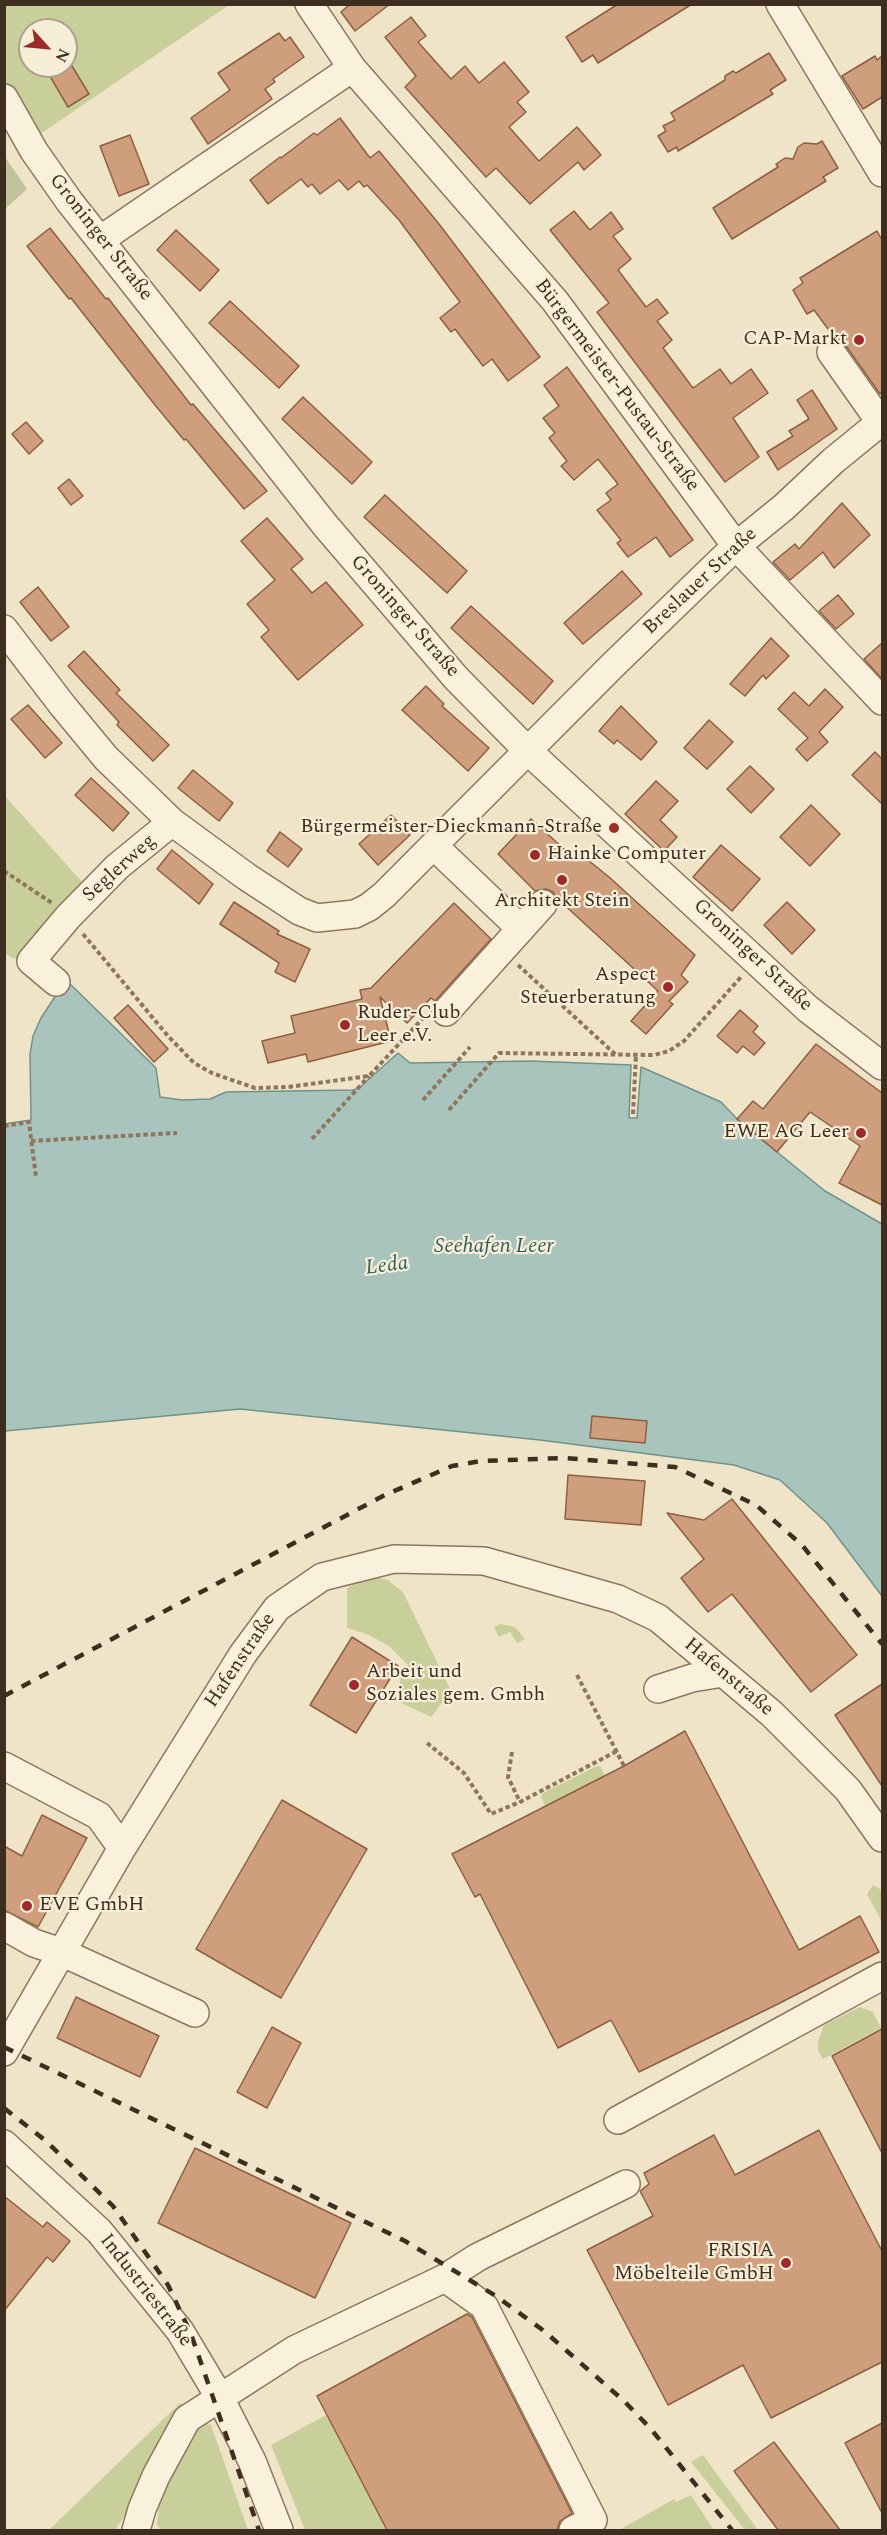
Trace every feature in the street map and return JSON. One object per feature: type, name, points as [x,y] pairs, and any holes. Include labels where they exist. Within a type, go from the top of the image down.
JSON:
[{"type":"street","name":"Bürgermeister-Pustau-Straße","points":[[309,4],[352,68],[555,301],[736,546],[882,701]]},
{"type":"street","points":[[780,4],[882,173]]},
{"type":"street","points":[[100,240],[352,68]]},
{"type":"street","name":"Groninger Straße","points":[[6,105],[40,159],[100,240],[325,525],[456,678],[529,752],[808,1009],[882,1066]]},
{"type":"street","points":[[831,352],[882,422]]},
{"type":"street","name":"Breslauer Straße","points":[[529,752],[612,666],[736,546],[784,507],[833,461],[882,422]]},
{"type":"street","points":[[4,628],[106,758],[172,822],[276,896],[299,911],[317,918],[337,918],[355,914],[369,907],[529,752]]},
{"type":"street","name":"Seglerweg","points":[[56,982],[31,962],[68,917],[117,867],[172,822]]},
{"type":"street","points":[[434,846],[521,929]]},
{"type":"street","points":[[446,1012],[543,904]]},
{"type":"street","name":"Hafenstraße","points":[[4,2052],[122,1848],[250,1645],[277,1608],[322,1577],[394,1559],[484,1561],[618,1599],[658,1618],[772,1714],[848,1790],[882,1838]]},
{"type":"street","points":[[658,1689],[692,1677],[723,1673]]},
{"type":"street","points":[[4,1766],[99,1816],[122,1848]]},
{"type":"street","points":[[4,1926],[34,1943],[61,1952],[195,2013]]},
{"type":"street","points":[[618,2120],[882,1976]]},
{"type":"street","name":"Industriestraße","points":[[4,2144],[99,2231],[180,2331],[220,2398],[252,2461],[279,2530]]},
{"type":"street","points":[[136,2530],[156,2476],[188,2420],[294,2350],[446,2278],[478,2257],[626,2184]]},
{"type":"street","points":[[446,2278],[484,2306],[593,2520],[573,2530]]},
{"type":"path","points":[[4,871],[47,899],[68,917],[194,1063],[212,1073],[255,1088],[288,1088],[369,1076]]},
{"type":"path","points":[[502,950],[617,1055]]},
{"type":"path","points":[[449,1110],[499,1053],[654,1055],[669,1051],[684,1041],[756,961]]},
{"type":"path","points":[[312,1139],[424,1016],[446,1012]]},
{"type":"path","points":[[423,1100],[470,1047]]},
{"type":"path","points":[[633,1114],[636,1055]]},
{"type":"path","points":[[4,1126],[29,1122],[36,1177]]},
{"type":"path","points":[[31,1141],[177,1133]]},
{"type":"path","points":[[577,1675],[624,1766]]},
{"type":"path","points":[[428,1743],[465,1773],[491,1814],[520,1803],[617,1750]]},
{"type":"path","points":[[512,1752],[508,1777],[520,1803]]},
{"type":"green space","points":[[4,5],[229,5],[33,139],[5,83]]},
{"type":"green space","points":[[5,157],[27,189],[4,209]]},
{"type":"green space","points":[[5,796],[92,893],[42,951],[13,959],[5,953]]},
{"type":"green space","points":[[370,1576],[388,1580],[403,1592],[451,1691],[431,1717],[397,1701],[401,1675],[408,1665],[389,1646],[369,1635],[347,1628],[347,1588]]},
{"type":"green space","points":[[501,1624],[515,1627],[525,1639],[517,1643],[510,1632],[499,1637],[494,1627]]},
{"type":"green space","points":[[597,1766],[601,1767],[605,1776],[545,1806],[541,1797],[543,1793]]},
{"type":"green space","points":[[873,1885],[880,1889],[882,1894],[882,1922],[867,1894]]},
{"type":"green space","points":[[860,2007],[873,2012],[881,2028],[823,2059],[818,2050],[818,2041],[824,2025]]},
{"type":"green space","points":[[180,2403],[183,2404],[132,2505],[115,2530],[49,2530]]},
{"type":"green space","points":[[326,2415],[387,2530],[305,2530],[271,2445]]},
{"type":"green space","points":[[202,2423],[211,2425],[248,2530],[160,2530],[157,2524],[160,2497],[191,2432]]},
{"type":"green space","points":[[703,2455],[758,2530],[745,2530],[691,2462]]},
{"type":"green space","points":[[691,2495],[714,2530],[619,2530],[674,2499],[676,2502]]},
{"type":"water","name":"Seehafen Leer","points":[[66,980],[156,1068],[160,1097],[182,1100],[210,1099],[226,1092],[353,1090],[359,1088],[398,1053],[410,1063],[531,1061],[631,1065],[629,1118],[637,1118],[641,1067],[721,1102],[740,1122],[825,1191],[882,1224],[882,1596],[827,1523],[780,1480],[734,1465],[540,1440],[240,1409],[5,1431],[4,1124],[31,1120],[30,1054],[33,1036],[41,1018]]},
{"type":"building","points":[[350,4],[390,4],[355,31],[341,12]]},
{"type":"building","points":[[618,4],[692,4],[598,63],[593,55],[582,62],[566,37]]},
{"type":"building","points":[[411,17],[426,36],[418,42],[451,79],[465,66],[479,83],[504,62],[529,92],[517,102],[526,112],[509,127],[539,161],[577,127],[601,155],[584,170],[578,162],[530,204],[496,168],[486,177],[405,87],[416,76],[385,37]]},
{"type":"building","points":[[279,33],[285,41],[290,37],[304,57],[273,79],[275,82],[265,89],[272,99],[208,144],[191,118],[230,90],[218,73]]},
{"type":"building","points":[[769,53],[786,80],[770,90],[773,94],[678,151],[677,147],[668,152],[658,136],[666,131],[663,126],[675,120],[671,113],[725,80],[725,76],[733,71],[736,73]]},
{"type":"building","points":[[875,56],[877,60],[882,56],[882,97],[863,109],[842,76]]},
{"type":"building","points":[[78,76],[89,94],[68,107],[51,78],[78,78]]},
{"type":"building","points":[[340,118],[370,158],[379,151],[439,224],[540,357],[508,381],[492,359],[483,366],[455,329],[451,332],[440,318],[460,302],[399,220],[367,185],[364,187],[359,181],[348,190],[339,180],[320,194],[312,184],[308,187],[301,179],[268,204],[250,180],[314,133],[317,135]]},
{"type":"building","points":[[130,135],[149,184],[119,196],[100,146]]},
{"type":"building","points":[[822,141],[838,168],[823,177],[826,181],[732,239],[713,208],[778,167],[776,164],[785,158],[793,159],[798,147],[804,143],[817,144]]},
{"type":"building","points":[[574,211],[590,230],[611,212],[623,229],[613,236],[631,259],[618,270],[646,307],[657,299],[668,313],[657,321],[672,340],[663,348],[693,388],[720,369],[731,384],[751,369],[768,393],[733,418],[759,457],[725,482],[597,312],[609,303],[550,230]]},
{"type":"building","points":[[50,228],[191,405],[193,404],[267,491],[244,509],[155,405],[27,246]]},
{"type":"building","points":[[176,230],[219,270],[200,291],[157,250]]},
{"type":"building","points":[[877,231],[882,240],[882,391],[880,394],[844,343],[834,337],[814,310],[807,314],[793,290],[803,283],[800,278]]},
{"type":"building","points":[[230,301],[299,366],[279,388],[209,323]]},
{"type":"building","points":[[567,367],[693,540],[670,557],[656,537],[628,557],[617,543],[621,540],[597,510],[611,500],[606,493],[618,484],[598,459],[574,480],[561,466],[567,461],[549,438],[555,433],[543,418],[559,406],[544,385]]},
{"type":"building","points":[[812,390],[837,429],[778,470],[767,452],[793,436],[789,431],[809,419],[797,400]]},
{"type":"building","points":[[303,397],[372,462],[352,484],[282,419]]},
{"type":"building","points":[[26,422],[43,441],[29,454],[12,434]]},
{"type":"building","points":[[69,479],[83,496],[71,505],[58,488]]},
{"type":"building","points":[[385,495],[467,571],[447,593],[364,517]]},
{"type":"building","points":[[842,503],[870,535],[834,568],[823,552],[790,580],[773,562],[795,544],[799,549]]},
{"type":"building","points":[[267,518],[303,559],[291,569],[312,593],[326,582],[363,625],[298,680],[261,637],[269,630],[247,604],[275,580],[241,541]]},
{"type":"building","points":[[622,571],[642,594],[583,644],[564,623]]},
{"type":"building","points":[[38,587],[69,627],[51,641],[20,602]]},
{"type":"building","points":[[838,595],[854,614],[836,629],[819,611]]},
{"type":"building","points":[[471,606],[553,681],[533,704],[451,628]]},
{"type":"building","points":[[771,638],[789,656],[766,679],[763,675],[745,696],[730,684]]},
{"type":"building","points":[[882,643],[882,679],[864,659]]},
{"type":"building","points":[[84,651],[120,690],[116,693],[169,745],[153,761],[117,725],[119,722],[68,666]]},
{"type":"building","points":[[426,686],[444,704],[442,706],[489,748],[468,771],[402,710]]},
{"type":"building","points":[[825,689],[843,707],[819,732],[828,742],[807,761],[796,749],[808,738],[778,709],[794,692],[809,706]]},
{"type":"building","points":[[28,705],[62,743],[45,758],[11,719]]},
{"type":"building","points":[[621,706],[657,742],[641,760],[617,740],[614,744],[599,731]]},
{"type":"building","points":[[709,720],[733,742],[707,769],[684,748]]},
{"type":"building","points":[[875,752],[882,759],[882,804],[852,775]]},
{"type":"building","points":[[750,766],[774,789],[751,813],[727,789]]},
{"type":"building","points":[[193,770],[233,803],[219,821],[178,788]]},
{"type":"building","points":[[91,778],[129,813],[113,831],[75,795]]},
{"type":"building","points":[[656,781],[678,801],[660,820],[677,837],[664,851],[625,814]]},
{"type":"building","points":[[811,805],[840,834],[810,866],[780,837]]},
{"type":"building","points":[[391,815],[410,835],[378,865],[359,844]]},
{"type":"building","points":[[531,819],[574,858],[578,852],[609,877],[695,955],[681,975],[688,982],[669,1001],[673,1004],[646,1034],[631,1021],[658,991],[560,901],[558,902],[553,892],[546,889],[535,891],[498,854]]},
{"type":"building","points":[[280,832],[302,849],[288,867],[267,851]]},
{"type":"building","points":[[721,845],[760,879],[732,911],[693,877]]},
{"type":"building","points":[[172,850],[213,884],[199,904],[157,869]]},
{"type":"building","points":[[234,902],[279,931],[277,934],[310,949],[295,982],[275,972],[279,963],[220,924]]},
{"type":"building","points":[[787,902],[815,930],[792,954],[764,925]]},
{"type":"building","points":[[454,903],[491,939],[435,1001],[431,998],[407,1023],[380,997],[391,1041],[308,1062],[306,1054],[268,1063],[262,1041],[295,1033],[291,1016],[362,999],[360,990],[371,988]]},
{"type":"building","points":[[128,1005],[168,1049],[154,1062],[114,1018]]},
{"type":"building","points":[[740,1010],[758,1026],[753,1032],[765,1043],[754,1055],[743,1046],[737,1053],[717,1036]]},
{"type":"building","name":"EWE AG Leer","points":[[816,1044],[882,1093],[882,1205],[839,1183],[860,1146],[810,1112],[777,1152],[737,1119],[753,1101],[763,1109]]},
{"type":"building","points":[[592,1416],[647,1421],[645,1443],[590,1438]]},
{"type":"building","points":[[568,1475],[645,1481],[641,1525],[565,1519]]},
{"type":"building","points":[[732,1499],[857,1655],[811,1692],[732,1594],[708,1612],[681,1578],[704,1559],[667,1513],[704,1520]]},
{"type":"building","name":"Arbeit und Soziales gem. Gmbh","points":[[352,1637],[398,1666],[356,1733],[310,1705]]},
{"type":"building","points":[[882,1684],[882,1786],[835,1715]]},
{"type":"building","points":[[685,1731],[799,1950],[860,1916],[879,1952],[639,2072],[611,2020],[558,2048],[480,1894],[475,1897],[452,1854],[624,1766]]},
{"type":"building","points":[[282,1800],[367,1849],[281,1998],[196,1949]]},
{"type":"building","points":[[42,1815],[87,1838],[38,1927],[4,1910],[4,1846],[22,1856]]},
{"type":"building","points":[[76,1997],[159,2036],[140,2077],[57,2038]]},
{"type":"building","points":[[272,2027],[301,2043],[267,2108],[237,2092]]},
{"type":"building","points":[[882,2029],[882,2153],[832,2056]]},
{"type":"building","name":"FRISIA Möbelteile GmbH","points":[[819,2130],[882,2251],[882,2362],[771,2418],[743,2365],[668,2405],[587,2250],[653,2216],[640,2191],[649,2184],[644,2173],[714,2135],[735,2175]]},
{"type":"building","points":[[195,2148],[351,2223],[315,2298],[158,2223]]},
{"type":"building","points":[[4,2196],[43,2227],[47,2222],[70,2241],[53,2262],[47,2257],[4,2311]]},
{"type":"building","points":[[467,2314],[472,2317],[572,2513],[560,2521],[557,2530],[387,2530],[317,2396]]},
{"type":"building","points":[[882,2423],[882,2513],[845,2443]]},
{"type":"building","points":[[774,2442],[840,2530],[778,2530],[734,2471]]},
{"type":"railway","points":[[4,1696],[385,1495],[452,1466],[481,1461],[564,1458],[675,1467],[756,1505],[802,1545],[882,1644]]},
{"type":"railway","points":[[4,2047],[405,2241],[496,2296],[544,2331],[624,2401],[651,2429],[732,2530]]},
{"type":"railway","points":[[4,2108],[46,2141],[113,2206],[168,2285],[191,2334],[259,2530]]},
{"type":"place","name":"CAP-Markt","points":[[859,340]]},
{"type":"place","name":"Bürgermeister-Dieckmann-Straße","points":[[614,828]]},
{"type":"place","name":"Hainke Computer","points":[[535,855]]},
{"type":"place","name":"Architekt Stein","points":[[562,880]]},
{"type":"place","name":"Aspect Steuerberatung","points":[[668,987]]},
{"type":"place","name":"Ruder-Club Leer e.V.","points":[[345,1025]]},
{"type":"place","name":"EWE AG Leer","points":[[861,1133]]},
{"type":"place","name":"Arbeit und Soziales gem. Gmbh","points":[[354,1685]]},
{"type":"place","name":"EVE GmbH","points":[[27,1906]]},
{"type":"place","name":"FRISIA Möbelteile GmbH","points":[[786,2263]]},
{"type":"water label","name":"Leda","points":[[387,1267]]}]
